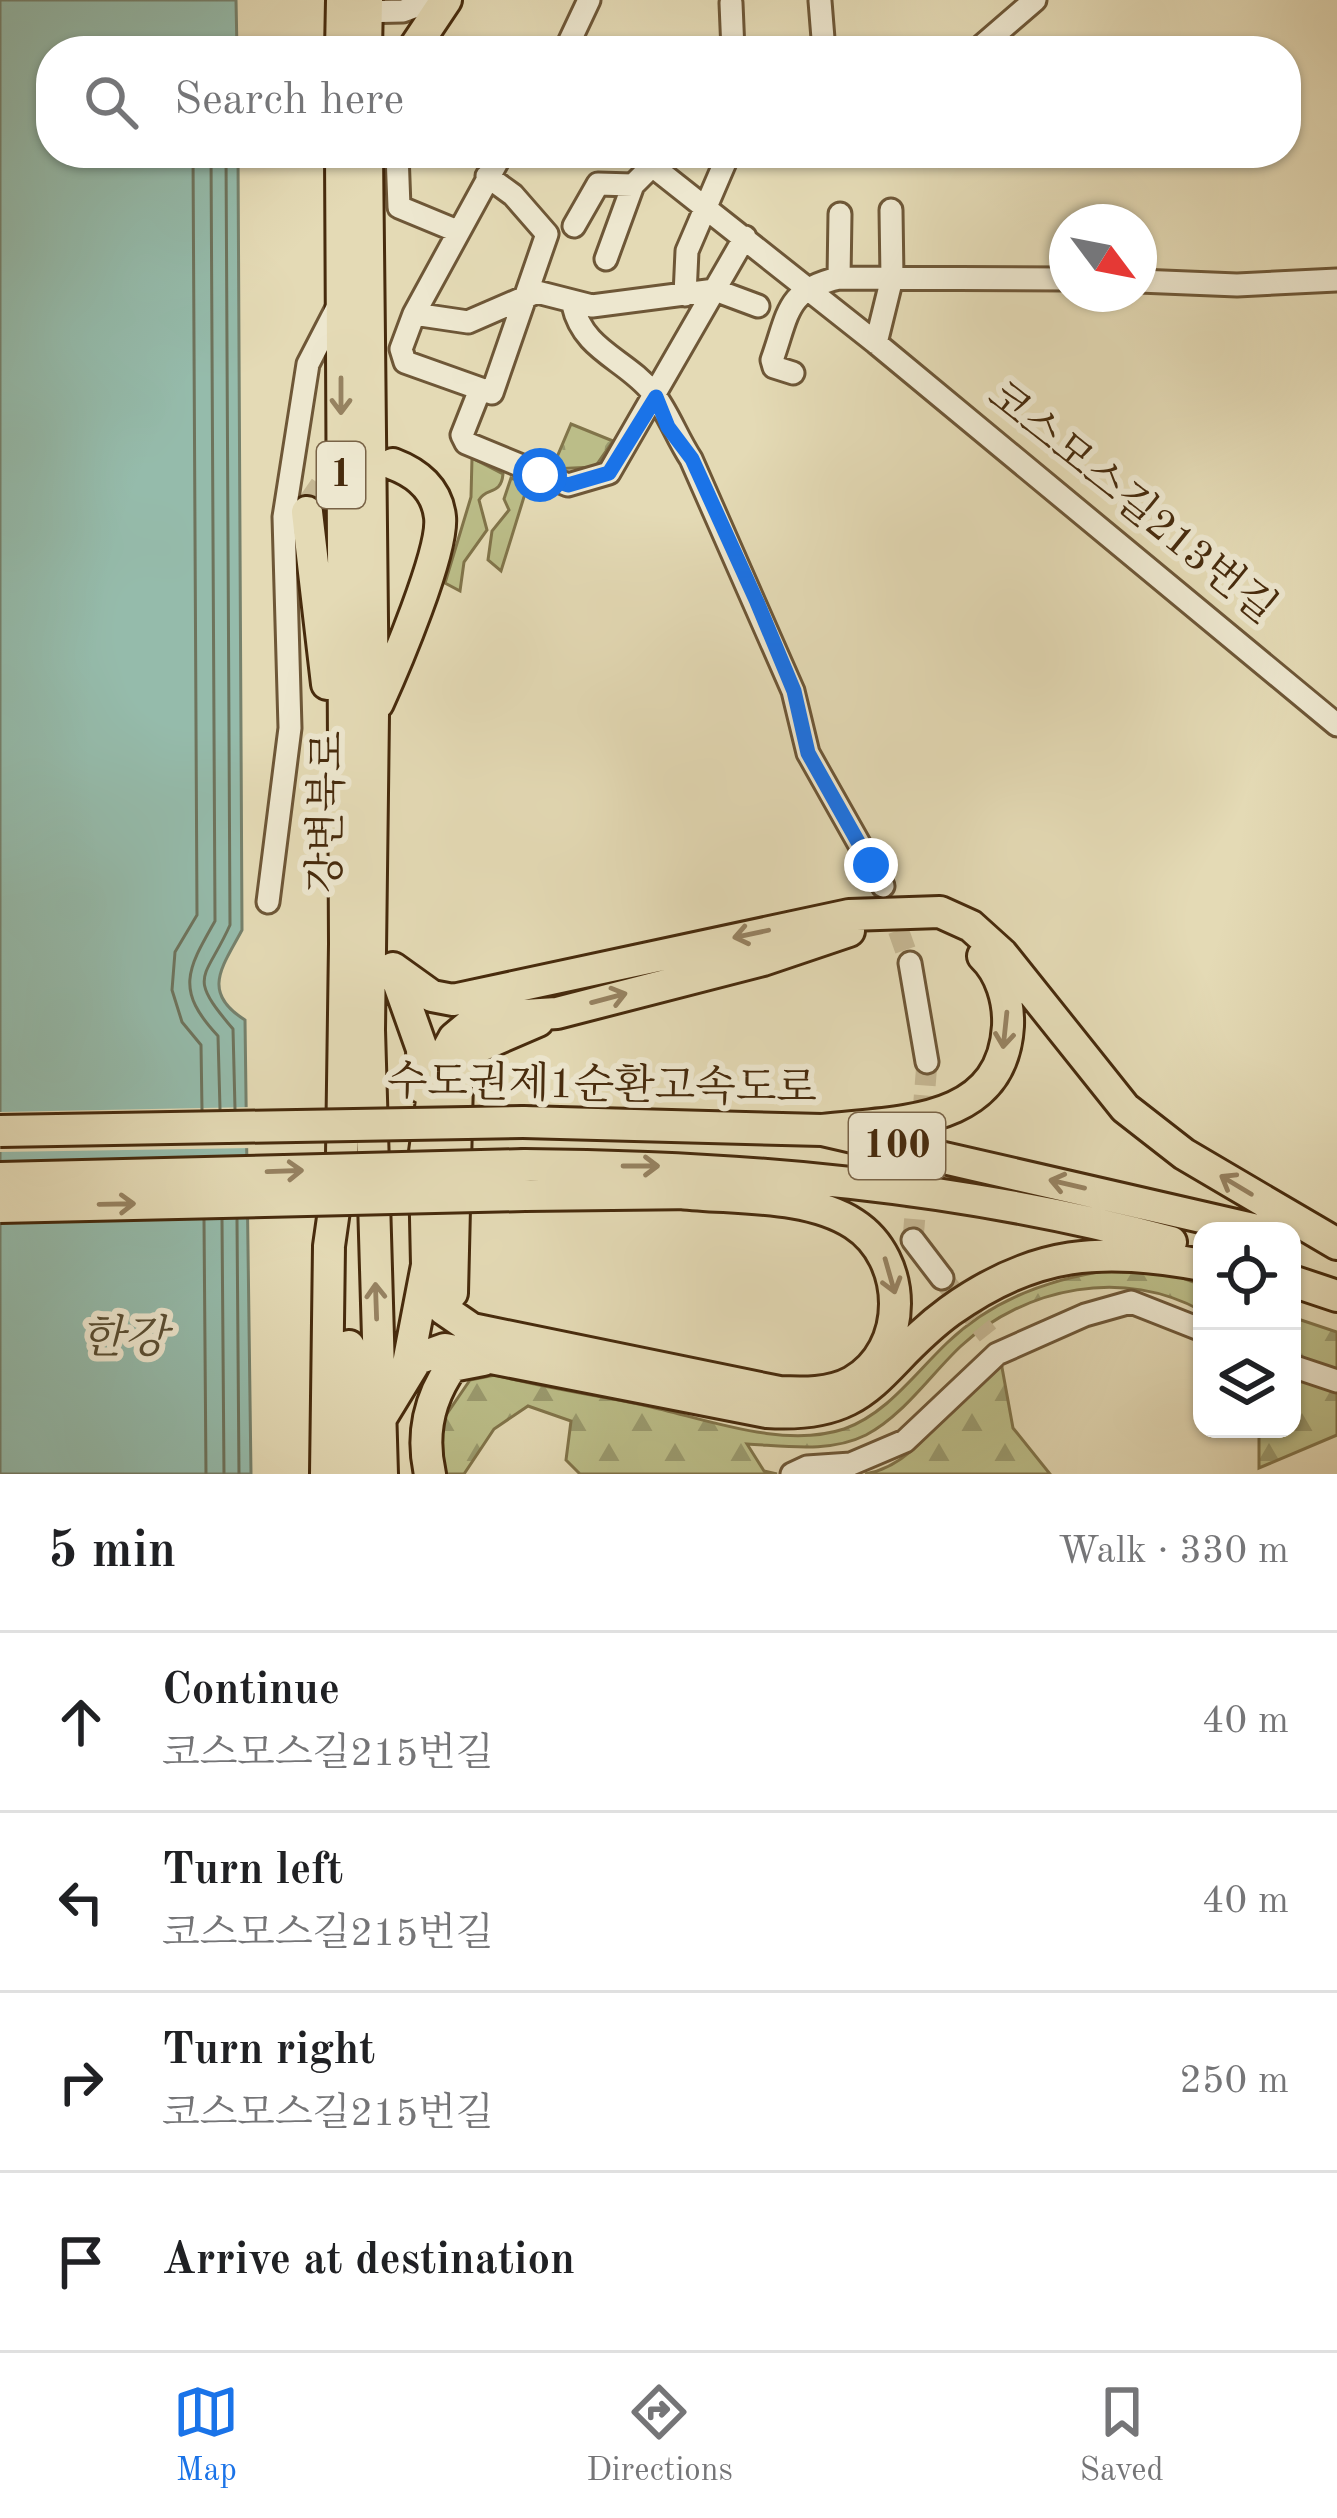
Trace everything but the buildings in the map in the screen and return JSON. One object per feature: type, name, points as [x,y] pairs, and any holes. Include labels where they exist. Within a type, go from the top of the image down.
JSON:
[{"type":"highway","points":[[417,36],[430,1]]},
{"type":"highway","points":[[345,36],[354,6]]},
{"type":"highway","points":[[354,6],[362,36]]},
{"type":"highway","name":"1","points":[[341,168],[342,1154]]},
{"type":"highway","name":"강변북로","points":[[367,168],[373,714],[369,929],[381,1418],[375,1473]]},
{"type":"highway","points":[[373,714],[440,527],[431,492],[420,478],[393,464]]},
{"type":"highway","points":[[307,512],[308,562],[343,798]]},
{"type":"highway","points":[[393,968],[432,996],[454,1000],[849,915],[940,912],[971,926],[1002,954],[1125,1108],[1184,1154],[1337,1248]]},
{"type":"highway","points":[[452,1293],[457,1080],[478,1047],[557,1013],[763,960],[850,930],[923,924],[964,939],[989,962],[1008,1008],[1005,1047],[988,1080],[936,1118],[822,1130]]},
{"type":"highway","points":[[369,929],[393,968],[422,1049],[427,1265],[411,1426],[416,1474]]},
{"type":"highway","points":[[424,1152],[436,1071],[454,1038],[478,1018],[557,1013]]},
{"type":"highway","name":"수도권제1순환고속도로","points":[[0,1131],[523,1122],[822,1130],[1223,1222]]},
{"type":"highway","points":[[326,1474],[329,1246],[342,1154]]},
{"type":"highway","name":"강변북로","points":[[342,1154],[375,1473]]},
{"type":"highway","name":"수도권제1순환고속도로","points":[[0,1207],[525,1180],[693,1166],[886,1184],[1077,1217],[1193,1249]]},
{"type":"highway","name":"수도권제1순환고속도로","points":[[0,1178],[525,1180],[681,1193],[803,1195],[1193,1250]]},
{"type":"highway","points":[[427,1265],[443,1309],[472,1329],[779,1393],[812,1393],[846,1385],[868,1369],[889,1335],[896,1298],[890,1267],[866,1234],[827,1211],[681,1193]]},
{"type":"highway","points":[[1301,1241],[1337,1248]]},
{"type":"highway","points":[[419,1370],[416,1359],[445,1349],[767,1412],[806,1414],[847,1404],[947,1313],[1041,1264],[1103,1253],[1193,1264]]},
{"type":"highway","points":[[1301,1287],[1337,1297]]},
{"type":"highway","points":[[430,1474],[424,1436],[440,1383],[452,1366],[495,1357]]},
{"type":"highway","points":[[381,1418],[419,1370]]},
{"type":"street","points":[[572,36],[589,0]]},
{"type":"street","points":[[993,36],[1035,0]]},
{"type":"street","points":[[354,6],[430,1]]},
{"type":"street","points":[[820,1],[823,36]]},
{"type":"street","points":[[731,3],[732,36]]},
{"type":"street","points":[[398,168],[399,207],[457,232]]},
{"type":"street","points":[[487,176],[546,228],[493,390],[479,392],[405,362],[401,349],[415,314],[457,232],[487,176],[492,168]]},
{"type":"street","name":"코스모스길213번길","points":[[606,259],[640,168]]},
{"type":"street","name":"코스모스길213번길","points":[[655,168],[876,343],[1337,724]]},
{"type":"street","points":[[685,295],[683,266],[722,168]]},
{"type":"street","name":"코스모스길213번길","points":[[574,226],[598,184],[633,184]]},
{"type":"street","points":[[876,343],[892,278],[891,210]]},
{"type":"street","points":[[839,278],[840,214]]},
{"type":"street","points":[[479,392],[462,435],[466,443],[555,482],[586,484],[616,467],[745,237]]},
{"type":"street","points":[[794,373],[775,367],[772,360],[795,297],[805,286],[839,278],[1049,279]]},
{"type":"street","points":[[1157,282],[1237,285],[1337,280]]},
{"type":"street","points":[[415,314],[461,323],[537,292],[572,305],[715,290],[758,306]]},
{"type":"street","points":[[268,902],[290,728],[284,517],[308,364],[341,300]]},
{"type":"street","points":[[572,305],[583,335],[656,397],[668,427],[692,459],[794,691],[808,753],[883,886]]},
{"type":"street","points":[[910,963],[927,1062]]},
{"type":"street","points":[[913,1240],[942,1278]]},
{"type":"street","points":[[792,1474],[807,1467],[851,1465],[905,1441],[992,1345],[1131,1302],[1193,1326]]},
{"type":"street","points":[[1301,1369],[1337,1381]]},
{"type":"green space","points":[[571,424],[613,441],[595,467],[552,469]]},
{"type":"green space","points":[[472,458],[503,474],[499,486],[479,500],[487,530],[464,562],[460,591],[445,583],[471,497]]},
{"type":"green space","points":[[511,478],[528,484],[501,571],[488,560],[492,531],[509,510],[504,499]]},
{"type":"green space","points":[[1112,1270],[1177,1276],[1193,1282],[1193,1307],[1141,1290],[1109,1287],[1046,1297],[1015,1309],[961,1346],[892,1417],[866,1435],[823,1446],[747,1444],[764,1471],[777,1474],[580,1474],[566,1460],[571,1421],[528,1406],[494,1429],[464,1474],[438,1474],[440,1424],[470,1380],[495,1375],[745,1430],[820,1434],[844,1429],[874,1413],[984,1314],[1068,1279]]},
{"type":"green space","points":[[1301,1320],[1337,1332],[1337,1435],[1259,1468],[1259,1438],[1301,1438]]},
{"type":"green space","points":[[1001,1362],[1013,1428],[1050,1474],[865,1474],[905,1456],[967,1389]]},
{"type":"water","name":"한강","points":[[0,0],[236,0],[237,36],[36,36],[36,168],[238,168],[242,930],[223,967],[219,989],[231,1010],[245,1020],[251,1474],[0,1474]]},
{"type":"pier","points":[[253,1107],[254,1148],[0,1152],[0,1112]]},
{"type":"tunnel","points":[[307,512],[337,469],[364,460]]},
{"type":"tunnel","points":[[888,901],[910,963]]},
{"type":"tunnel","points":[[913,1240],[927,1062]]},
{"type":"tunnel","points":[[942,1278],[988,1335]]},
{"type":"route","points":[[540,475],[568,485],[586,484],[609,473],[656,397],[668,427],[692,459],[711,510],[757,602],[794,691],[808,753],[871,865]]}]
